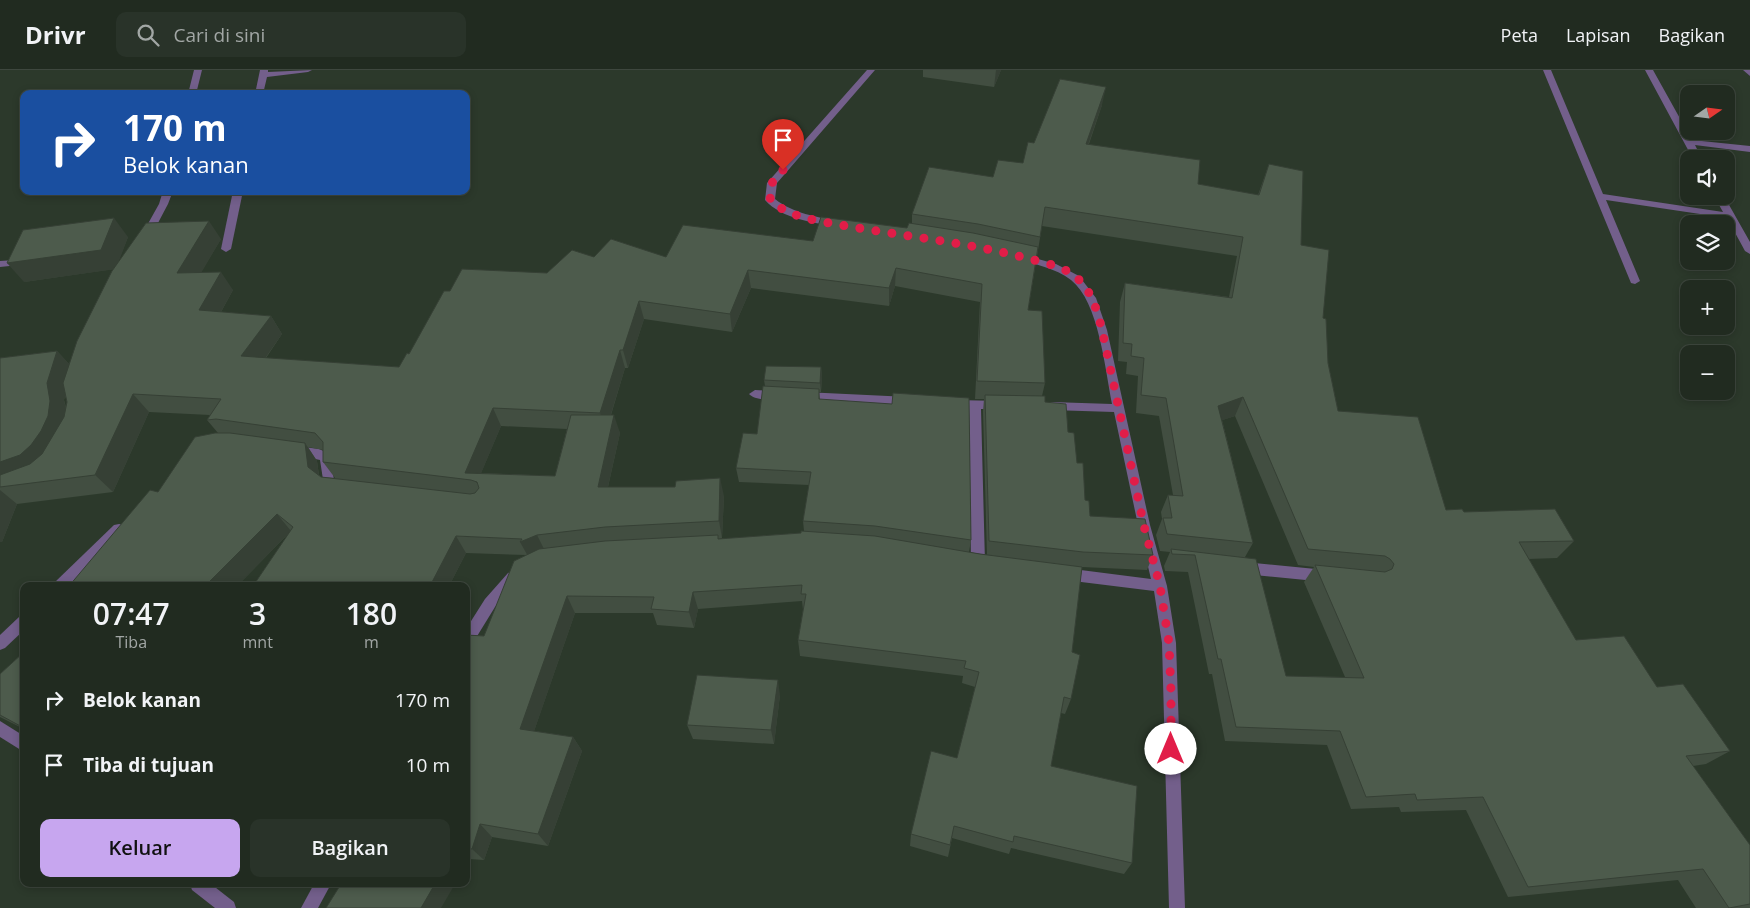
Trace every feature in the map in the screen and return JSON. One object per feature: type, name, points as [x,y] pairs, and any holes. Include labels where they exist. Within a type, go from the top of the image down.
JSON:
[{"type":"street","points":[[193,90],[198,70]]},
{"type":"street","points":[[260,90],[263,72],[308,70]]},
{"type":"street","points":[[848,227],[798,217],[780,210],[770,200],[772,183],[870,70]]},
{"type":"street","points":[[1546,70],[1635,280]]},
{"type":"street","points":[[1649,70],[1693,150]]},
{"type":"street","points":[[1748,70],[1750,74]]},
{"type":"street","points":[[1689,142],[1750,149]]},
{"type":"street","points":[[140,247],[152,222],[162,209],[167,195]]},
{"type":"street","points":[[226,250],[237,195]]},
{"type":"street","points":[[1600,196],[1724,215]]},
{"type":"street","points":[[1735,225],[1750,251]]},
{"type":"street","points":[[1012,255],[1050,264],[1072,274],[1085,288],[1098,313],[1152,558],[1160,586],[1169,643],[1177,908]]},
{"type":"street","points":[[0,264],[15,263]]},
{"type":"street","points":[[755,394],[918,402]]},
{"type":"street","points":[[946,403],[1013,406]]},
{"type":"street","points":[[975,405],[978,563]]},
{"type":"street","points":[[1042,406],[1118,408]]},
{"type":"street","points":[[283,450],[323,455],[327,460],[328,483],[330,486],[354,490]]},
{"type":"street","points":[[64,582],[129,520]]},
{"type":"street","points":[[1152,558],[1171,560]]},
{"type":"street","points":[[1228,566],[1343,578]]},
{"type":"street","points":[[470,636],[490,603],[517,572],[524,569]]},
{"type":"street","points":[[1055,572],[1160,586]]},
{"type":"street","points":[[0,644],[20,625]]},
{"type":"street","points":[[0,728],[20,743]]},
{"type":"street","points":[[202,887],[228,908]]},
{"type":"street","points":[[309,908],[321,887]]},
{"type":"building","points":[[1060,79],[1106,87],[1086,144],[1200,160],[1198,184],[1259,195],[1269,164],[1303,171],[1301,245],[1329,250],[1323,318],[1326,319],[1328,363],[1338,411],[1418,417],[1446,510],[1462,509],[1464,512],[1555,509],[1574,541],[1519,542],[1576,640],[1624,636],[1657,687],[1683,684],[1730,751],[1686,756],[1750,845],[1750,904],[1729,908],[1703,869],[1528,887],[1483,797],[1417,800],[1415,794],[1366,797],[1340,731],[1236,727],[1221,659],[1218,659],[1195,555],[1172,554],[1171,549],[1256,559],[1286,676],[1364,678],[1315,565],[1385,572],[1392,569],[1394,564],[1385,556],[1308,549],[1243,397],[1218,406],[1253,543],[1167,534],[1163,518],[1172,518],[1168,495],[1183,496],[1166,398],[1141,395],[1144,358],[1131,356],[1132,344],[1123,343],[1125,283],[1232,298],[1243,237],[1045,207],[1040,237],[978,224],[912,214],[929,167],[993,177],[998,160],[1023,163],[1028,142],[1034,143]]},
{"type":"building","points":[[821,217],[907,228],[909,223],[973,233],[1038,247],[1028,310],[1042,311],[1045,383],[977,381],[982,284],[896,268],[889,288],[748,270],[730,314],[639,301],[623,350],[620,350],[600,413],[493,408],[465,473],[555,476],[571,415],[614,415],[598,487],[675,487],[676,481],[720,478],[719,521],[605,527],[537,535],[520,542],[522,539],[456,536],[432,582],[256,582],[293,527],[277,514],[209,582],[72,582],[150,490],[158,492],[195,437],[215,433],[230,433],[305,443],[308,467],[321,477],[470,494],[475,493],[479,488],[477,482],[471,480],[323,462],[323,442],[315,433],[216,419],[207,420],[221,399],[133,394],[95,475],[0,487],[0,475],[30,464],[42,454],[64,417],[67,402],[63,383],[77,341],[112,271],[146,223],[209,221],[177,273],[221,272],[199,310],[271,316],[241,356],[399,367],[407,353],[409,354],[444,291],[450,291],[462,269],[547,273],[572,250],[594,257],[611,239],[666,257],[683,225],[813,241]]},
{"type":"building","points":[[114,218],[101,250],[7,263],[23,230]]},
{"type":"building","points":[[57,351],[47,383],[50,401],[48,416],[41,431],[31,445],[20,455],[0,462],[0,358]]},
{"type":"building","points":[[766,366],[821,367],[820,383],[764,380]]},
{"type":"building","points":[[763,386],[819,389],[819,399],[892,404],[893,393],[969,398],[971,540],[875,526],[803,521],[811,472],[736,468],[743,433],[757,434]]},
{"type":"building","points":[[985,395],[1045,396],[1045,402],[1066,404],[1068,432],[1074,433],[1077,463],[1083,463],[1085,500],[1089,501],[1090,516],[1145,519],[1153,555],[1083,552],[989,541]]},
{"type":"building","points":[[801,531],[875,536],[980,554],[1082,567],[1072,652],[1080,655],[1071,699],[1064,697],[1051,766],[1137,786],[1132,863],[1014,836],[1013,842],[954,826],[950,845],[911,834],[931,751],[957,758],[979,672],[964,668],[966,661],[798,640],[806,594],[801,594],[802,585],[693,592],[689,612],[651,609],[654,597],[567,596],[520,729],[573,737],[538,834],[480,824],[472,849],[470,849],[470,635],[484,636],[514,561],[539,549],[605,541],[718,535],[718,539],[801,533]]},
{"type":"building","points":[[20,656],[20,726],[0,715],[0,674]]},
{"type":"building","points":[[697,675],[778,680],[771,730],[687,725]]},
{"type":"building","points":[[339,887],[433,887],[421,908],[326,908]]},
{"type":"route","points":[[783,170],[772,183],[770,200],[780,210],[798,217],[848,227],[907,234],[984,248],[1050,264],[1072,274],[1085,288],[1095,305],[1102,330],[1144,526],[1160,586],[1169,643],[1171,749]]}]
